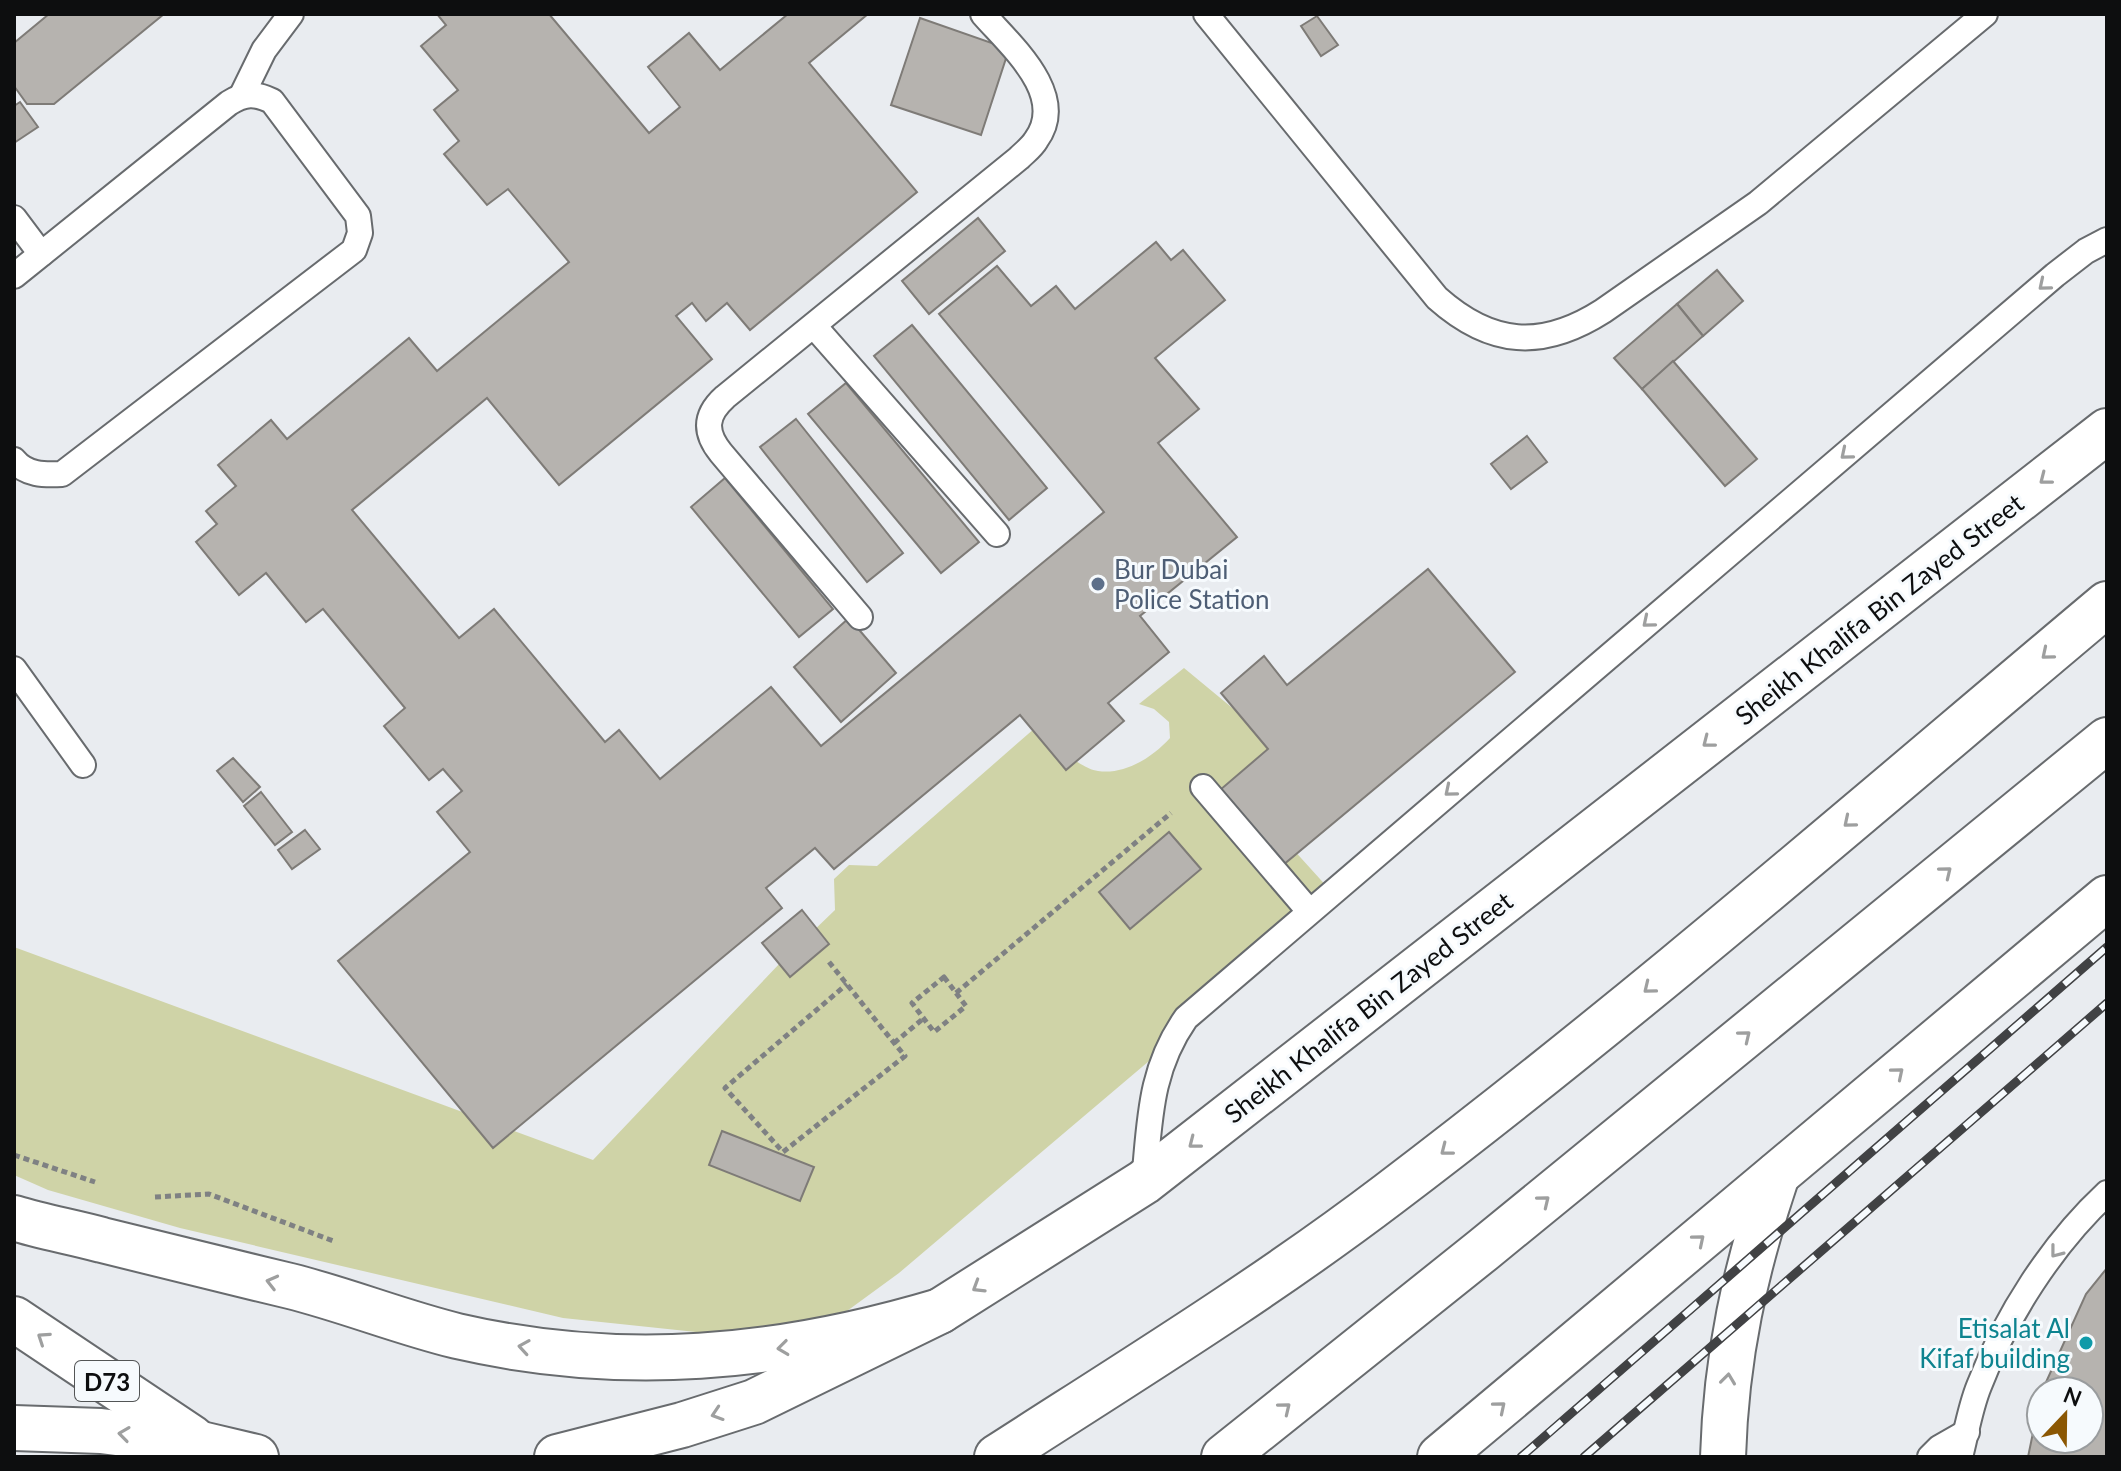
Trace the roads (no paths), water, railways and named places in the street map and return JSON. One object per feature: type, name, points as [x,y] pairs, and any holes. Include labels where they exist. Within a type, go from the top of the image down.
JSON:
[{"type":"main road","name":"Sheikh Khalifa Bin Zayed Street","points":[[557,1457],[682,1425],[754,1402],[940,1311],[1144,1182],[2107,431]]},
{"type":"main road","points":[[997,1457],[1266,1282],[1398,1187],[1530,1086],[2107,604]]},
{"type":"main road","points":[[1224,1457],[1483,1250],[2107,740]]},
{"type":"main road","points":[[1440,1457],[2107,898]]},
{"type":"main road","points":[[1723,1457],[1724,1404],[1731,1351],[1752,1249],[1777,1175]]},
{"type":"main road","points":[[14,1218],[325,1295],[458,1336],[568,1353],[666,1358],[735,1354],[832,1340],[940,1311]]},
{"type":"main road","name":"D73","points":[[14,1319],[201,1444]]},
{"type":"main road","points":[[14,1428],[101,1431],[201,1444],[256,1457]]},
{"type":"lane","points":[[242,95],[264,50],[291,14]]},
{"type":"lane","points":[[860,617],[721,453],[711,440],[707,424],[713,408],[1019,158],[1038,138],[1046,111],[1040,84],[983,14]]},
{"type":"lane","points":[[1206,14],[1437,298],[1459,318],[1487,331],[1517,338],[1548,336],[1578,327],[1616,302],[1758,203],[1985,14]]},
{"type":"lane","points":[[14,276],[242,95],[258,95],[272,101],[358,216],[360,233],[354,250],[62,474],[40,475],[19,466],[14,460]]},
{"type":"lane","points":[[14,218],[41,254]]},
{"type":"lane","points":[[1144,1182],[1159,1068],[1170,1042],[1186,1018],[2055,275],[2086,251],[2107,240]]},
{"type":"lane","points":[[814,326],[997,534]]},
{"type":"lane","points":[[14,669],[83,765]]},
{"type":"lane","points":[[1203,787],[1309,911]]},
{"type":"lane","points":[[1960,1457],[1979,1386],[2026,1289],[2088,1211],[2107,1193]]},
{"type":"lane","points":[[1930,1457],[1939,1448],[1967,1432]]},
{"type":"railway","points":[[1521,1457],[2107,947]]},
{"type":"railway","points":[[1584,1457],[2107,1003]]},
{"type":"place","name":"Bur Dubai Police Station","points":[[1098,584]]},
{"type":"place","name":"Etisalat Al Kifaf building","points":[[2086,1343]]}]
